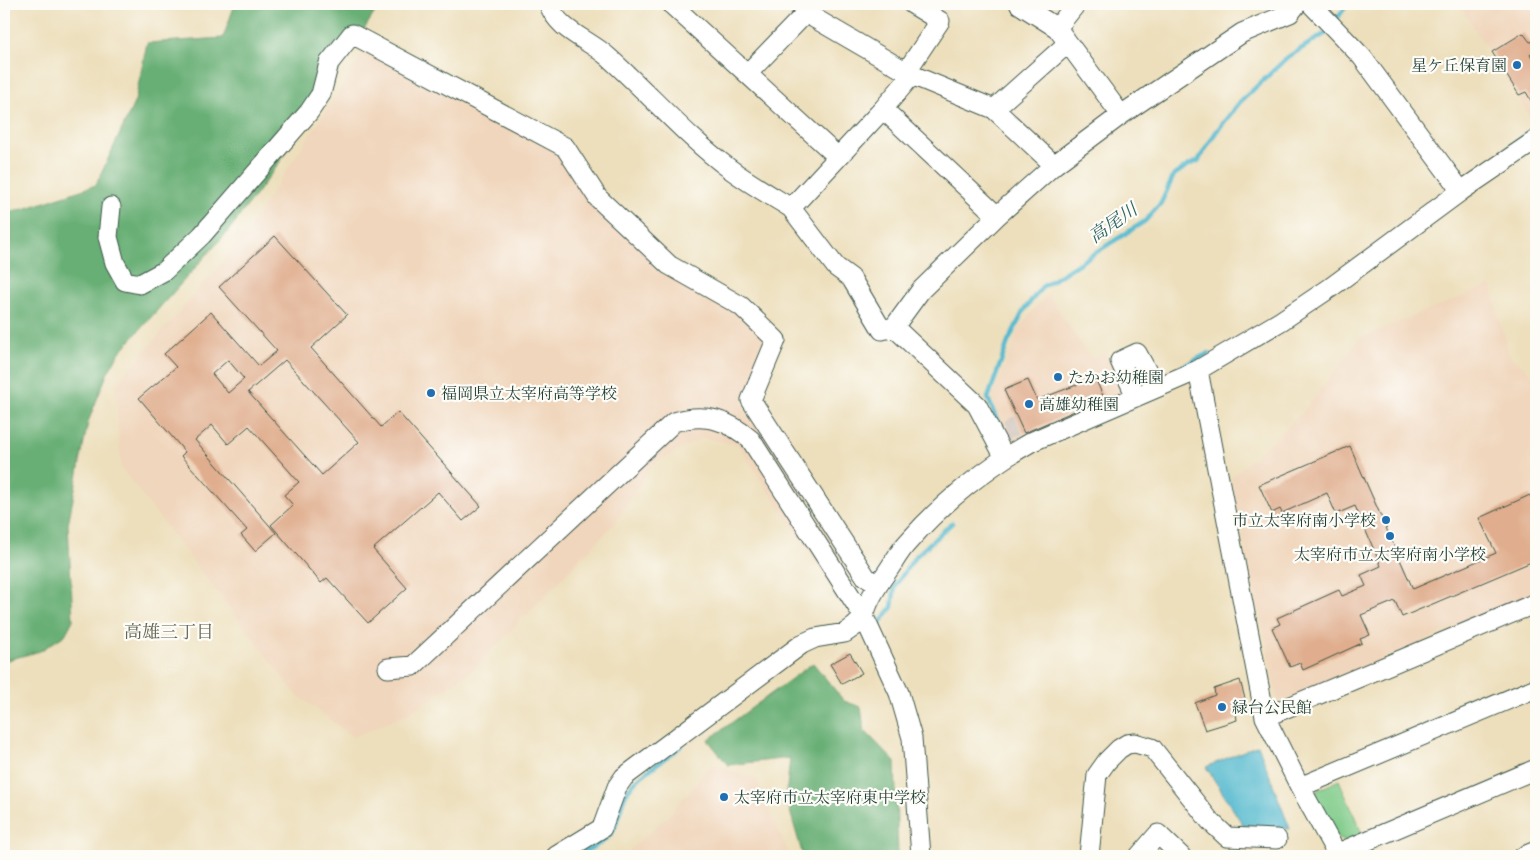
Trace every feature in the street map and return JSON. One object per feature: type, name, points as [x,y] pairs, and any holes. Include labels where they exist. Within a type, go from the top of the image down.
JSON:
[{"type":"street","points":[[549,4],[552,13],[560,23],[606,54],[678,124],[729,168],[791,208],[836,266],[851,278],[882,330],[894,327],[921,290],[997,216],[1054,165],[1121,115],[1242,33],[1290,13],[1297,4]]},
{"type":"street","points":[[671,4],[838,157]]},
{"type":"street","points":[[791,208],[883,110],[909,74],[940,21],[912,4]]},
{"type":"street","points":[[1019,4],[1063,36],[1121,115]]},
{"type":"street","points":[[994,108],[1063,36],[1076,4]]},
{"type":"street","points":[[1311,4],[1362,57],[1461,190]]},
{"type":"street","points":[[748,73],[803,16],[809,15],[909,74],[994,108],[1054,165]]},
{"type":"street","points":[[111,207],[108,237],[115,263],[124,282],[140,284],[164,271],[202,235],[309,112],[320,94],[329,62],[352,34],[565,147],[598,198],[668,265],[741,306],[776,340],[751,400],[866,577],[878,586]]},
{"type":"street","points":[[883,110],[997,216]]},
{"type":"street","points":[[556,856],[602,828],[617,787],[624,777],[802,644],[815,638],[846,633],[856,626],[864,617],[878,586],[908,542],[938,512],[1005,458],[1031,442],[1198,370],[1281,321],[1330,288],[1461,190],[1536,140]]},
{"type":"street","points":[[894,327],[977,406],[1005,458]]},
{"type":"street","points":[[1136,397],[1120,361],[1137,353],[1156,388]]},
{"type":"street","points":[[1198,370],[1265,716],[1300,787],[1337,855],[1536,769]]},
{"type":"street","points":[[388,668],[413,666],[674,422],[694,417],[723,421],[737,428],[752,440],[864,617],[899,693],[912,738],[921,856]]},
{"type":"street","points":[[1265,716],[1536,604]]},
{"type":"street","points":[[1300,787],[1536,688]]},
{"type":"street","points":[[1089,856],[1097,775],[1107,760],[1119,748],[1135,742],[1152,748],[1210,821],[1227,837],[1278,839]]},
{"type":"street","points":[[1139,856],[1158,834],[1182,856]]},
{"type":"street","points":[[1524,856],[1536,852]]},
{"type":"shaded area","name":"星ケ丘保育園","points":[[1459,4],[1536,4],[1536,126]]},
{"type":"shaded area","name":"福岡県立太宰府高等学校","points":[[364,53],[560,154],[583,194],[664,273],[732,305],[769,341],[743,402],[854,572],[833,588],[738,445],[702,438],[652,465],[615,523],[473,670],[408,714],[353,737],[296,694],[121,468],[115,385],[236,247]]},
{"type":"shaded area","name":"太宰府市立太宰府南小学校","points":[[1491,285],[1509,355],[1536,377],[1536,593],[1278,703],[1231,478],[1301,414],[1361,337]]},
{"type":"shaded area","name":"たかお幼稚園","points":[[1048,294],[1091,359],[1106,352],[1123,395],[1009,442],[992,397],[1019,329],[1036,306]]},
{"type":"shaded area","points":[[1015,416],[1023,434],[1012,438],[1005,421]]},
{"type":"shaded area","name":"太宰府市立太宰府東中学校","points":[[712,764],[756,779],[790,856],[623,856],[669,815]]},
{"type":"green space","points":[[235,4],[369,4],[375,12],[277,166],[229,230],[119,353],[107,374],[88,422],[68,524],[73,620],[65,635],[40,651],[4,661],[4,212],[24,209],[96,185],[135,101],[147,43],[223,38]]},
{"type":"green space","points":[[813,663],[844,701],[861,707],[864,730],[895,762],[898,856],[803,856],[786,797],[790,758],[728,765],[708,740]]},
{"type":"green space","points":[[1339,780],[1363,836],[1347,842],[1335,837],[1312,793]]},
{"type":"water","points":[[1258,745],[1290,829],[1243,825],[1206,767]]},
{"type":"building","points":[[1523,33],[1530,42],[1536,41],[1536,50],[1530,54],[1536,64],[1536,109],[1526,92],[1519,95],[1492,52]]},
{"type":"building","points":[[275,236],[347,315],[311,348],[381,427],[398,412],[481,506],[463,521],[438,492],[373,549],[407,588],[368,623],[327,578],[321,583],[271,525],[293,505],[284,495],[299,482],[249,426],[228,444],[212,425],[195,440],[276,533],[255,551],[241,535],[247,530],[181,456],[185,452],[139,398],[176,367],[164,354],[211,312],[259,366],[277,351],[219,287]],"holes":[[[228,360],[244,379],[228,393],[212,374]],[[285,360],[359,442],[322,475],[248,392]]]},
{"type":"building","points":[[1095,378],[1104,398],[1024,433],[1004,390],[1028,380],[1037,400]]},
{"type":"building","points":[[1350,446],[1413,589],[1496,553],[1479,518],[1530,495],[1536,510],[1536,560],[1402,617],[1395,601],[1361,615],[1370,635],[1360,639],[1362,643],[1303,670],[1300,663],[1290,667],[1272,628],[1280,624],[1277,618],[1339,590],[1342,596],[1366,586],[1361,575],[1381,566],[1355,506],[1336,514],[1327,493],[1282,513],[1280,509],[1272,513],[1259,485]]},
{"type":"building","points":[[850,653],[862,673],[842,684],[830,664]]},
{"type":"building","name":"緑台公民館","points":[[1240,680],[1248,710],[1236,713],[1237,720],[1205,730],[1195,703],[1215,695],[1214,689]]},
{"type":"waterway","name":"高尾川","points":[[1335,21],[1348,4]]},
{"type":"waterway","name":"高尾川","points":[[1002,433],[988,398],[1008,342],[1024,310],[1042,287],[1145,221],[1161,203],[1174,175],[1198,161],[1216,132],[1240,102],[1288,57],[1326,33],[1329,29]]},
{"type":"waterway","points":[[1510,147],[1529,133]]},
{"type":"waterway","points":[[1174,371],[1209,353]]},
{"type":"waterway","points":[[880,623],[892,607],[895,586],[915,557],[952,523]]},
{"type":"waterway","points":[[573,856],[595,846],[612,833],[627,791],[637,780],[681,746]]},
{"type":"place","name":"星ケ丘保育園","points":[[1517,65]]},
{"type":"place","name":"たかお幼稚園","points":[[1058,377]]},
{"type":"place","name":"福岡県立太宰府高等学校","points":[[431,393]]},
{"type":"place","name":"高雄幼稚園","points":[[1029,404]]},
{"type":"place","name":"市立太宰府南小学校","points":[[1386,520]]},
{"type":"place","name":"太宰府市立太宰府南小学校","points":[[1390,536]]},
{"type":"place","name":"緑台公民館","points":[[1222,707]]},
{"type":"place","name":"太宰府市立太宰府東中学校","points":[[724,797]]},
{"type":"district","name":"高雄三丁目","points":[[169,632]]}]
